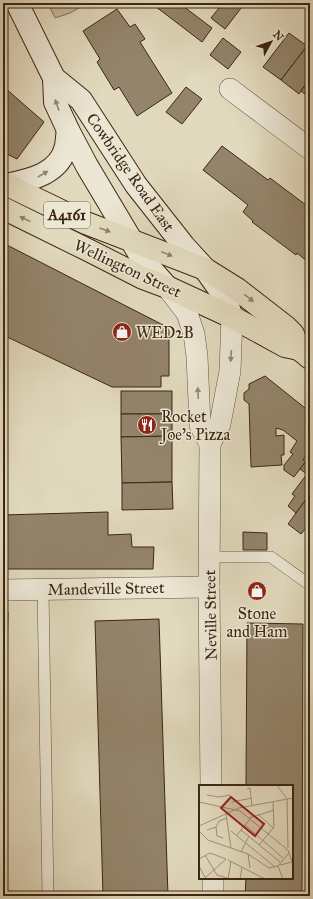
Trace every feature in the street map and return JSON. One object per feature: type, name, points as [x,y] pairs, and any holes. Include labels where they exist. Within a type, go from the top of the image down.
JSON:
[{"type":"main road","name":"Wellington Street","points":[[4,184],[86,223],[204,269]]},
{"type":"main road","name":"Wellington Street","points":[[3,208],[142,278],[167,287],[232,317]]},
{"type":"main road","name":"Cowbridge Road East","points":[[204,269],[237,289],[286,327],[293,334],[305,354]]},
{"type":"main road","name":"Cowbridge Road East","points":[[232,317],[285,346],[305,354]]},
{"type":"street","name":"Cowbridge Road East","points":[[17,3],[54,78],[55,102],[68,130],[90,171],[131,240],[151,269],[167,287]]},
{"type":"street","name":"Cowbridge Road East","points":[[54,78],[81,100],[128,174],[148,202],[204,269],[224,296],[232,317]]},
{"type":"street","points":[[230,89],[310,149]]},
{"type":"street","name":"Cowbridge Road East","points":[[4,184],[39,177],[52,168],[63,154],[66,146],[68,130]]},
{"type":"street","name":"Neville Street","points":[[167,287],[187,313],[194,334],[197,356],[200,425],[210,444]]},
{"type":"street","name":"Neville Street","points":[[212,785],[209,587],[210,444],[220,424],[228,378],[232,317]]},
{"type":"street","name":"Mandeville Street","points":[[3,590],[209,587]]},
{"type":"street","points":[[213,879],[213,896]]},
{"type":"lane","points":[[209,557],[271,556],[310,585]]},
{"type":"lane","points":[[43,589],[48,896]]},
{"type":"shaded area","points":[[48,3],[88,3],[70,13],[55,18]]},
{"type":"building","points":[[151,3],[179,3],[212,28],[202,42]]},
{"type":"building","points":[[223,3],[245,3],[225,29],[211,18]]},
{"type":"building","points":[[117,9],[130,27],[135,24],[145,39],[140,42],[172,93],[137,116],[119,87],[114,90],[97,62],[100,59],[83,31]]},
{"type":"building","points":[[289,33],[307,46],[281,80],[263,67]]},
{"type":"building","points":[[223,38],[241,52],[228,69],[210,55]]},
{"type":"building","points":[[307,46],[310,49],[310,78],[299,94],[281,80]]},
{"type":"building","points":[[310,78],[310,98],[301,91]]},
{"type":"building","points":[[3,84],[6,86],[5,88],[44,122],[17,159],[3,152]]},
{"type":"building","points":[[186,87],[202,99],[182,124],[166,112]]},
{"type":"building","points":[[222,146],[268,180],[270,178],[310,208],[310,259],[308,262],[297,253],[296,255],[252,222],[253,221],[243,212],[248,205],[203,170]]},
{"type":"building","points":[[3,243],[167,327],[169,331],[169,376],[161,376],[161,387],[112,387],[3,335]]},
{"type":"building","points":[[265,376],[310,412],[310,450],[303,460],[306,461],[294,477],[284,470],[284,465],[293,454],[290,452],[297,441],[283,430],[276,428],[276,436],[284,435],[284,455],[281,455],[282,465],[251,467],[249,404],[244,400],[244,393],[249,389],[249,384]]},
{"type":"building","points":[[121,391],[172,391],[172,414],[121,414]]},
{"type":"building","name":"Rocket Joe's Pizza","points":[[121,414],[172,414],[172,436],[121,437]]},
{"type":"building","points":[[172,436],[172,482],[122,483],[121,437]]},
{"type":"building","points":[[310,456],[310,494],[296,513],[288,506],[295,496],[292,494],[307,474],[300,469]]},
{"type":"building","points":[[172,482],[173,509],[122,510],[122,483]]},
{"type":"building","points":[[310,494],[310,523],[301,534],[288,524]]},
{"type":"building","points":[[108,512],[108,535],[131,534],[132,547],[154,547],[153,569],[3,569],[3,515]]},
{"type":"building","points":[[243,532],[267,533],[267,550],[243,550]]},
{"type":"building","points":[[3,612],[8,612],[3,833]]},
{"type":"building","points":[[159,619],[168,896],[103,896],[95,621]]},
{"type":"building","points":[[247,623],[303,624],[302,896],[245,896],[246,879],[293,879],[293,785],[246,785]]},
{"type":"place","name":"WED2B","points":[[122,332]]},
{"type":"place","name":"Rocket Joe's Pizza","points":[[147,425]]},
{"type":"place","name":"Stone and Ham","points":[[257,591]]}]
